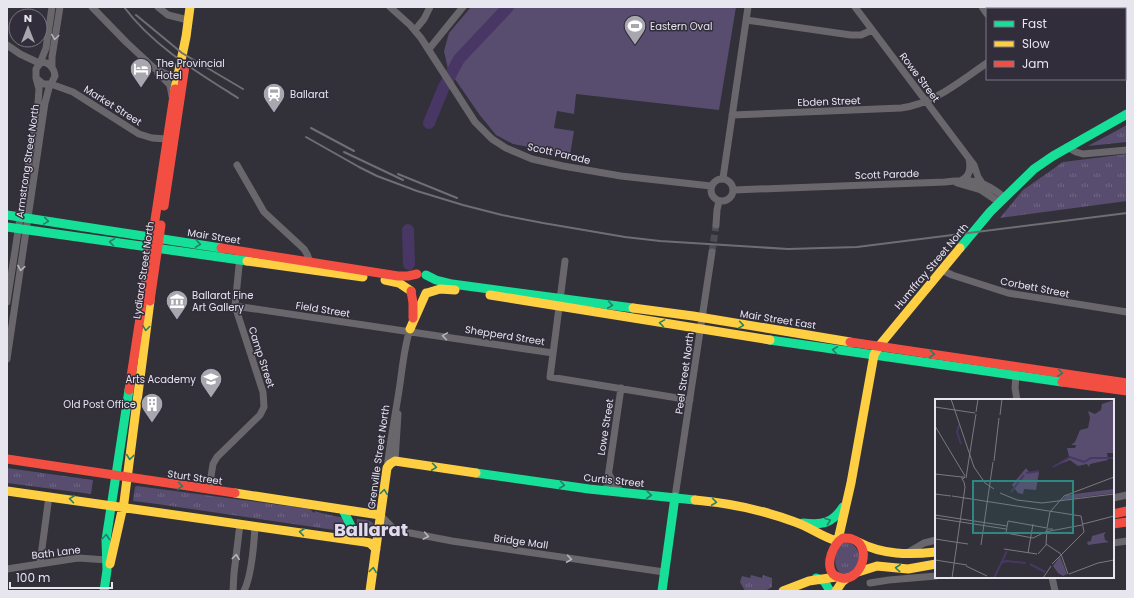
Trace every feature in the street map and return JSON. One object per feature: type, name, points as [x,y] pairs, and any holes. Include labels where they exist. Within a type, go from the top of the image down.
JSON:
[{"type":"street","points":[[52,7],[46,48],[36,69],[36,78],[43,84],[50,84],[55,76],[52,68],[52,57],[60,7]]},
{"type":"street","points":[[92,7],[126,42],[160,72],[180,77]]},
{"type":"street","points":[[158,7],[168,15],[188,20]]},
{"type":"street","name":"Lydiard Street North","points":[[109,560],[123,506],[155,243],[190,7]]},
{"type":"street","name":"Scott Parade","points":[[390,7],[415,30],[429,49],[470,116],[479,127],[499,144],[520,154],[551,164],[578,169],[711,186]]},
{"type":"street","points":[[429,49],[463,7]]},
{"type":"street","points":[[723,178],[748,7]]},
{"type":"street","name":"Rowe Street","points":[[855,7],[975,166],[978,177],[982,183]]},
{"type":"street","points":[[415,30],[427,8]]},
{"type":"street","points":[[746,20],[851,35],[861,35],[872,30]]},
{"type":"street","points":[[7,45],[20,54],[39,63],[46,63],[52,68]]},
{"type":"street","points":[[150,64],[170,85],[173,100]]},
{"type":"street","name":"Ebden Street","points":[[732,115],[901,108],[926,102],[986,64]]},
{"type":"street","name":"Lydiard Street North","points":[[170,139],[173,100],[180,77]]},
{"type":"street","name":"Armstrong Street North","points":[[31,175],[39,97],[39,89],[36,78]]},
{"type":"street","name":"Armstrong Street North","points":[[7,359],[10,320],[24,218],[31,175],[50,84]]},
{"type":"street","name":"Market Street","points":[[50,84],[73,92],[139,134],[152,138],[170,139]]},
{"type":"street","name":"Humffray Street North","points":[[838,540],[848,496],[874,355],[879,346],[1001,200],[1034,169],[1067,146],[1127,114]]},
{"type":"street","points":[[1067,146],[1076,152],[1083,154],[1127,150]]},
{"type":"street","points":[[962,180],[969,173],[969,159]]},
{"type":"street","points":[[237,165],[264,212],[306,252],[310,262]]},
{"type":"street","points":[[723,178],[731,182],[734,190],[727,201],[719,201],[712,195],[711,186],[716,180],[723,178]]},
{"type":"street","name":"Scott Parade","points":[[734,190],[972,180],[982,183],[1001,200]]},
{"type":"street","name":"Scott Parade","points":[[945,182],[959,183],[976,188],[1001,200]]},
{"type":"street","points":[[716,225],[719,201]]},
{"type":"street","name":"Mair Street","points":[[7,215],[155,243]]},
{"type":"street","name":"Mair Street","points":[[7,227],[155,243],[240,255],[394,282],[402,284],[411,291]]},
{"type":"street","name":"Armstrong Street North","points":[[7,302],[23,229]]},
{"type":"street","name":"Lydiard Street North","points":[[109,560],[106,537],[110,505],[155,243]]},
{"type":"street","name":"Peel Street North","points":[[675,497],[712,252]]},
{"type":"street","name":"Mair Street","points":[[240,255],[310,262],[398,276],[421,274]]},
{"type":"street","name":"Camp Street","points":[[208,489],[213,464],[217,457],[260,415],[264,407],[263,392],[235,306],[240,255]]},
{"type":"street","points":[[553,353],[565,262]]},
{"type":"street","name":"Corbett Street","points":[[942,270],[952,275],[1008,293],[1127,312]]},
{"type":"street","points":[[421,274],[428,277],[431,287],[426,293],[417,295],[411,291],[409,281],[412,276],[421,274]]},
{"type":"street","name":"Mair Street East","points":[[421,274],[452,284],[700,329],[805,346],[1127,391]]},
{"type":"street","name":"Mair Street East","points":[[426,293],[436,289],[448,289],[559,303],[702,318],[1127,383]]},
{"type":"street","name":"Grenville Street North","points":[[370,591],[393,422],[410,328],[413,303],[411,291]]},
{"type":"street","name":"Grenville Street North","points":[[410,328],[426,293]]},
{"type":"street","name":"Field Street","points":[[235,306],[410,328]]},
{"type":"street","name":"Shepperd Street","points":[[410,328],[417,332],[553,353],[550,376],[690,400]]},
{"type":"street","points":[[1016,375],[1015,388],[1017,399]]},
{"type":"street","name":"Lowe Street","points":[[606,491],[621,388]]},
{"type":"street","name":"Grenville Street North","points":[[395,461],[398,398]]},
{"type":"street","name":"Sturt Street","points":[[7,459],[380,515]]},
{"type":"street","points":[[387,468],[395,461]]},
{"type":"street","name":"Curtis Street","points":[[395,461],[606,491],[675,497],[731,505],[764,512],[795,522],[826,538],[838,540]]},
{"type":"street","name":"Lowe Street","points":[[608,470],[609,477],[614,485],[622,492]]},
{"type":"street","points":[[7,491],[123,506],[340,538],[370,543],[376,549]]},
{"type":"street","points":[[1114,498],[1127,495]]},
{"type":"street","points":[[40,563],[49,496]]},
{"type":"street","points":[[795,522],[819,524],[830,522],[840,512],[848,496]]},
{"type":"street","name":"Humffray Street North","points":[[848,496],[847,525],[851,536],[857,541]]},
{"type":"street","points":[[662,591],[675,497]]},
{"type":"street","points":[[340,538],[348,534],[351,526],[343,510]]},
{"type":"street","points":[[1114,514],[1127,511]]},
{"type":"street","name":"Bridge Mall","points":[[380,515],[395,530],[452,541],[664,572]]},
{"type":"street","points":[[1114,524],[1127,522]]},
{"type":"street","points":[[233,591],[240,524]]},
{"type":"street","points":[[244,591],[249,574],[255,526]]},
{"type":"street","points":[[831,591],[835,576],[831,569],[831,562],[833,549],[838,540],[847,537],[852,538],[877,550],[904,553],[935,552]]},
{"type":"street","points":[[904,553],[913,550],[924,542],[935,540]]},
{"type":"street","points":[[1114,543],[1127,540]]},
{"type":"street","points":[[857,541],[862,547],[864,556],[863,564],[858,572]]},
{"type":"street","name":"Bath Lane","points":[[7,569],[82,558],[109,560]]},
{"type":"street","points":[[104,591],[109,560]]},
{"type":"street","points":[[836,591],[842,582],[847,578],[858,572],[876,566],[908,569],[935,564]]},
{"type":"street","points":[[783,591],[816,578],[835,576],[847,578]]},
{"type":"street","points":[[870,583],[935,576]]},
{"type":"street","points":[[816,578],[824,581],[831,591]]},
{"type":"street","points":[[1052,578],[1055,591]]},
{"type":"green space","points":[[471,7],[736,7],[719,110],[576,94],[574,114],[557,111],[554,128],[574,131],[570,155],[513,144],[496,135],[479,114],[448,69],[444,51],[449,33]]},
{"type":"green space","points":[[1127,125],[1127,142],[1088,146]]},
{"type":"green space","points":[[1127,154],[1127,201],[1000,218],[1023,190],[1063,162]]},
{"type":"green space","points":[[7,468],[93,480],[91,494],[7,483]]},
{"type":"green space","points":[[137,486],[310,509],[314,513],[315,511],[343,518],[347,524],[345,530],[341,531],[133,501],[135,487]]},
{"type":"green space","points":[[357,519],[367,520],[374,524],[375,526],[372,536],[355,535]]},
{"type":"green space","points":[[848,542],[857,548],[859,558],[856,567],[852,571],[842,573],[838,571],[836,566],[836,554],[843,544]]},
{"type":"green space","points":[[751,575],[762,578],[763,575],[772,578],[772,587],[765,591],[745,591],[740,582],[742,576],[750,578]]},
{"type":"waterway","points":[[429,123],[443,89],[459,59],[508,7]]},
{"type":"waterway","points":[[408,230],[409,264]]},
{"type":"tunnel","points":[[712,252],[716,225]]},
{"type":"railway","points":[[124,7],[148,34],[162,46],[192,68],[238,98]]},
{"type":"railway","points":[[136,15],[182,53],[243,89]]},
{"type":"railway","points":[[311,128],[354,151]]},
{"type":"railway","points":[[306,137],[377,176],[417,191],[463,205],[543,223],[625,237],[660,241],[788,249],[857,247],[1127,213]]},
{"type":"railway","points":[[344,152],[403,180]]},
{"type":"railway","points":[[398,174],[457,198]]},
{"type":"traffic: fast","points":[[960,248],[990,212],[1034,169],[1053,156],[1127,114]]},
{"type":"traffic: fast","points":[[7,215],[221,248]]},
{"type":"traffic: fast","points":[[7,227],[247,261]]},
{"type":"traffic: fast","points":[[426,275],[436,280],[452,284],[633,308]]},
{"type":"traffic: fast","points":[[770,340],[1062,382]]},
{"type":"traffic: fast","points":[[104,591],[107,570],[106,540],[129,390]]},
{"type":"traffic: fast","points":[[476,473],[589,489],[695,500]]},
{"type":"traffic: fast","points":[[662,591],[675,497]]},
{"type":"traffic: fast","points":[[803,523],[816,524],[826,522],[835,517],[843,507]]},
{"type":"traffic: fast","points":[[340,538],[348,533],[351,526],[343,510]]},
{"type":"traffic: fast","points":[[816,578],[824,581],[830,591]]},
{"type":"traffic: slow","points":[[175,89],[186,37],[190,7]]},
{"type":"traffic: slow","points":[[838,540],[851,483],[874,355],[879,346],[960,248]]},
{"type":"traffic: slow","points":[[247,261],[363,277]]},
{"type":"traffic: slow","points":[[385,280],[399,283],[411,291]]},
{"type":"traffic: slow","points":[[427,293],[440,289],[455,290]]},
{"type":"traffic: slow","points":[[410,329],[426,293]]},
{"type":"traffic: slow","points":[[490,295],[770,340]]},
{"type":"traffic: slow","points":[[110,564],[124,502],[150,301]]},
{"type":"traffic: slow","points":[[633,308],[693,316],[850,342]]},
{"type":"traffic: slow","points":[[370,591],[387,468],[390,464],[395,461],[476,473]]},
{"type":"traffic: slow","points":[[7,491],[365,542],[370,543],[376,549]]},
{"type":"traffic: slow","points":[[235,493],[380,515]]},
{"type":"traffic: slow","points":[[695,500],[733,505],[771,514],[800,524],[837,541]]},
{"type":"traffic: slow","points":[[858,542],[887,552],[906,554],[935,552]]},
{"type":"traffic: slow","points":[[858,572],[877,566],[908,569],[935,564]]},
{"type":"traffic: slow","points":[[783,591],[809,581],[836,577]]},
{"type":"traffic: slow","points":[[836,591],[842,582],[847,578]]},
{"type":"traffic: jam","points":[[164,206],[185,66]]},
{"type":"traffic: jam","points":[[129,390],[175,89]]},
{"type":"traffic: jam","points":[[150,301],[161,225]]},
{"type":"traffic: jam","points":[[221,248],[398,276],[417,274]]},
{"type":"traffic: jam","points":[[411,291],[413,318]]},
{"type":"traffic: jam","points":[[850,342],[1127,383]]},
{"type":"traffic: jam","points":[[1062,382],[1127,391]]},
{"type":"traffic: jam","points":[[7,459],[235,493]]},
{"type":"traffic: jam","points":[[1114,514],[1127,511]]},
{"type":"traffic: jam","points":[[1114,524],[1127,522]]},
{"type":"traffic: jam","points":[[843,538],[851,539],[858,543],[862,548],[863,555],[862,562],[855,574],[842,578],[833,574],[830,560],[833,549],[843,538]]},
{"type":"place","name":"Eastern Oval","points":[[635,46]]},
{"type":"place","name":"The Provincial Hotel","points":[[141,88]]},
{"type":"place","name":"Ballarat","points":[[274,114]]},
{"type":"place","name":"Ballarat Fine Art Gallery","points":[[177,320]]},
{"type":"place","name":"Arts Academy","points":[[211,398]]},
{"type":"place","name":"Old Post Office","points":[[152,424]]},
{"type":"district","name":"Ballarat","points":[[371,530]]}]
